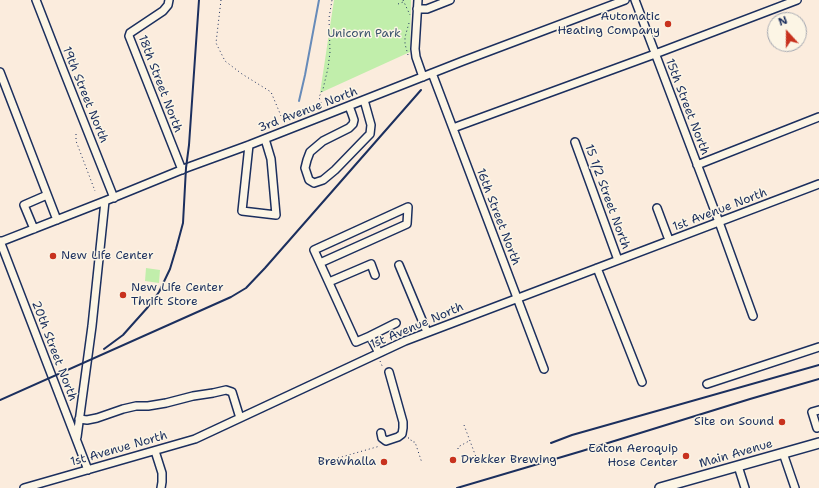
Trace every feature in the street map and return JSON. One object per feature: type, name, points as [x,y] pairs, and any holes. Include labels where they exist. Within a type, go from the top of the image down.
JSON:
[{"type":"main road","name":"Main Avenue","points":[[660,488],[819,443]]},
{"type":"street","name":"19th Street North","points":[[36,0],[114,198]]},
{"type":"street","name":"18th Street North","points":[[169,0],[168,5],[163,11],[130,33],[129,36],[182,170]]},
{"type":"street","points":[[418,0],[416,57],[423,77]]},
{"type":"street","points":[[418,9],[427,9],[450,0]]},
{"type":"street","name":"3rd Avenue North","points":[[0,241],[114,198],[432,73],[625,0]]},
{"type":"street","name":"15th Street North","points":[[635,0],[698,165],[753,316]]},
{"type":"street","points":[[453,128],[656,54],[797,0]]},
{"type":"street","points":[[0,72],[57,220]]},
{"type":"street","name":"16th Street North","points":[[432,73],[544,369]]},
{"type":"street","points":[[349,106],[354,120],[353,124],[349,128],[323,141],[310,152],[306,160],[305,168],[308,180],[314,182],[323,180],[335,170],[370,134],[371,125],[364,100]]},
{"type":"street","points":[[698,165],[819,116]]},
{"type":"street","points":[[249,145],[242,211],[276,215],[271,159],[265,139]]},
{"type":"street","name":"15 1/2 Street North","points":[[575,142],[618,260]]},
{"type":"street","name":"1st Avenue North","points":[[24,488],[195,439],[427,332],[819,185]]},
{"type":"street","points":[[34,229],[24,205],[47,195]]},
{"type":"street","points":[[76,439],[92,326],[105,201]]},
{"type":"street","points":[[320,263],[407,224],[408,207],[314,250],[356,342],[396,323]]},
{"type":"street","points":[[657,208],[669,240]]},
{"type":"street","points":[[366,226],[372,239]]},
{"type":"street","name":"20th Street North","points":[[0,241],[88,470]]},
{"type":"street","points":[[329,282],[370,264],[375,275]]},
{"type":"street","points":[[399,265],[427,332]]},
{"type":"street","points":[[597,268],[642,382]]},
{"type":"street","points":[[370,336],[379,353]]},
{"type":"street","points":[[707,384],[819,347]]},
{"type":"street","points":[[381,433],[382,438],[386,441],[402,434],[403,428],[403,422],[386,370]]},
{"type":"street","points":[[79,419],[87,420],[136,406],[148,406],[226,390],[232,392],[240,418]]},
{"type":"street","points":[[817,428],[812,412],[819,410]]},
{"type":"street","points":[[155,451],[162,473],[161,488]]},
{"type":"street","points":[[783,453],[795,488]]},
{"type":"street","points":[[738,466],[745,488]]},
{"type":"path","points":[[220,0],[216,43],[224,61],[271,92],[287,130]]},
{"type":"path","points":[[321,103],[319,97],[323,89],[330,52],[329,18],[332,0]]},
{"type":"path","points":[[398,4],[403,1],[411,19]]},
{"type":"path","points":[[408,56],[405,37],[410,22]]},
{"type":"path","points":[[76,134],[76,142],[95,191]]},
{"type":"path","points":[[380,361],[386,370]]},
{"type":"path","points":[[464,425],[476,457],[474,458]]},
{"type":"path","points":[[458,449],[458,447],[470,441]]},
{"type":"green space","name":"Unicorn Park","points":[[334,0],[411,0],[410,52],[320,93]]},
{"type":"green space","points":[[146,268],[160,270],[159,283],[145,281]]},
{"type":"waterway","points":[[299,101],[319,0]]},
{"type":"railway","points":[[104,349],[123,335],[159,292],[170,269],[176,249],[183,223],[199,0]]},
{"type":"railway","points":[[0,400],[231,297],[246,288],[421,90]]},
{"type":"railway","points":[[551,443],[572,435],[819,365]]},
{"type":"railway","points":[[457,488],[819,379]]},
{"type":"place","name":"Automatic Heating Company","points":[[668,24]]},
{"type":"place","name":"New Life Center","points":[[53,256]]},
{"type":"place","name":"New Life Center Thrift Store","points":[[123,295]]},
{"type":"place","name":"Site on Sound","points":[[782,422]]},
{"type":"place","name":"Eaton Aeroquip Hose Center","points":[[686,456]]},
{"type":"place","name":"Drekker Brewing","points":[[453,460]]},
{"type":"place","name":"Brewhalla","points":[[384,462]]}]
